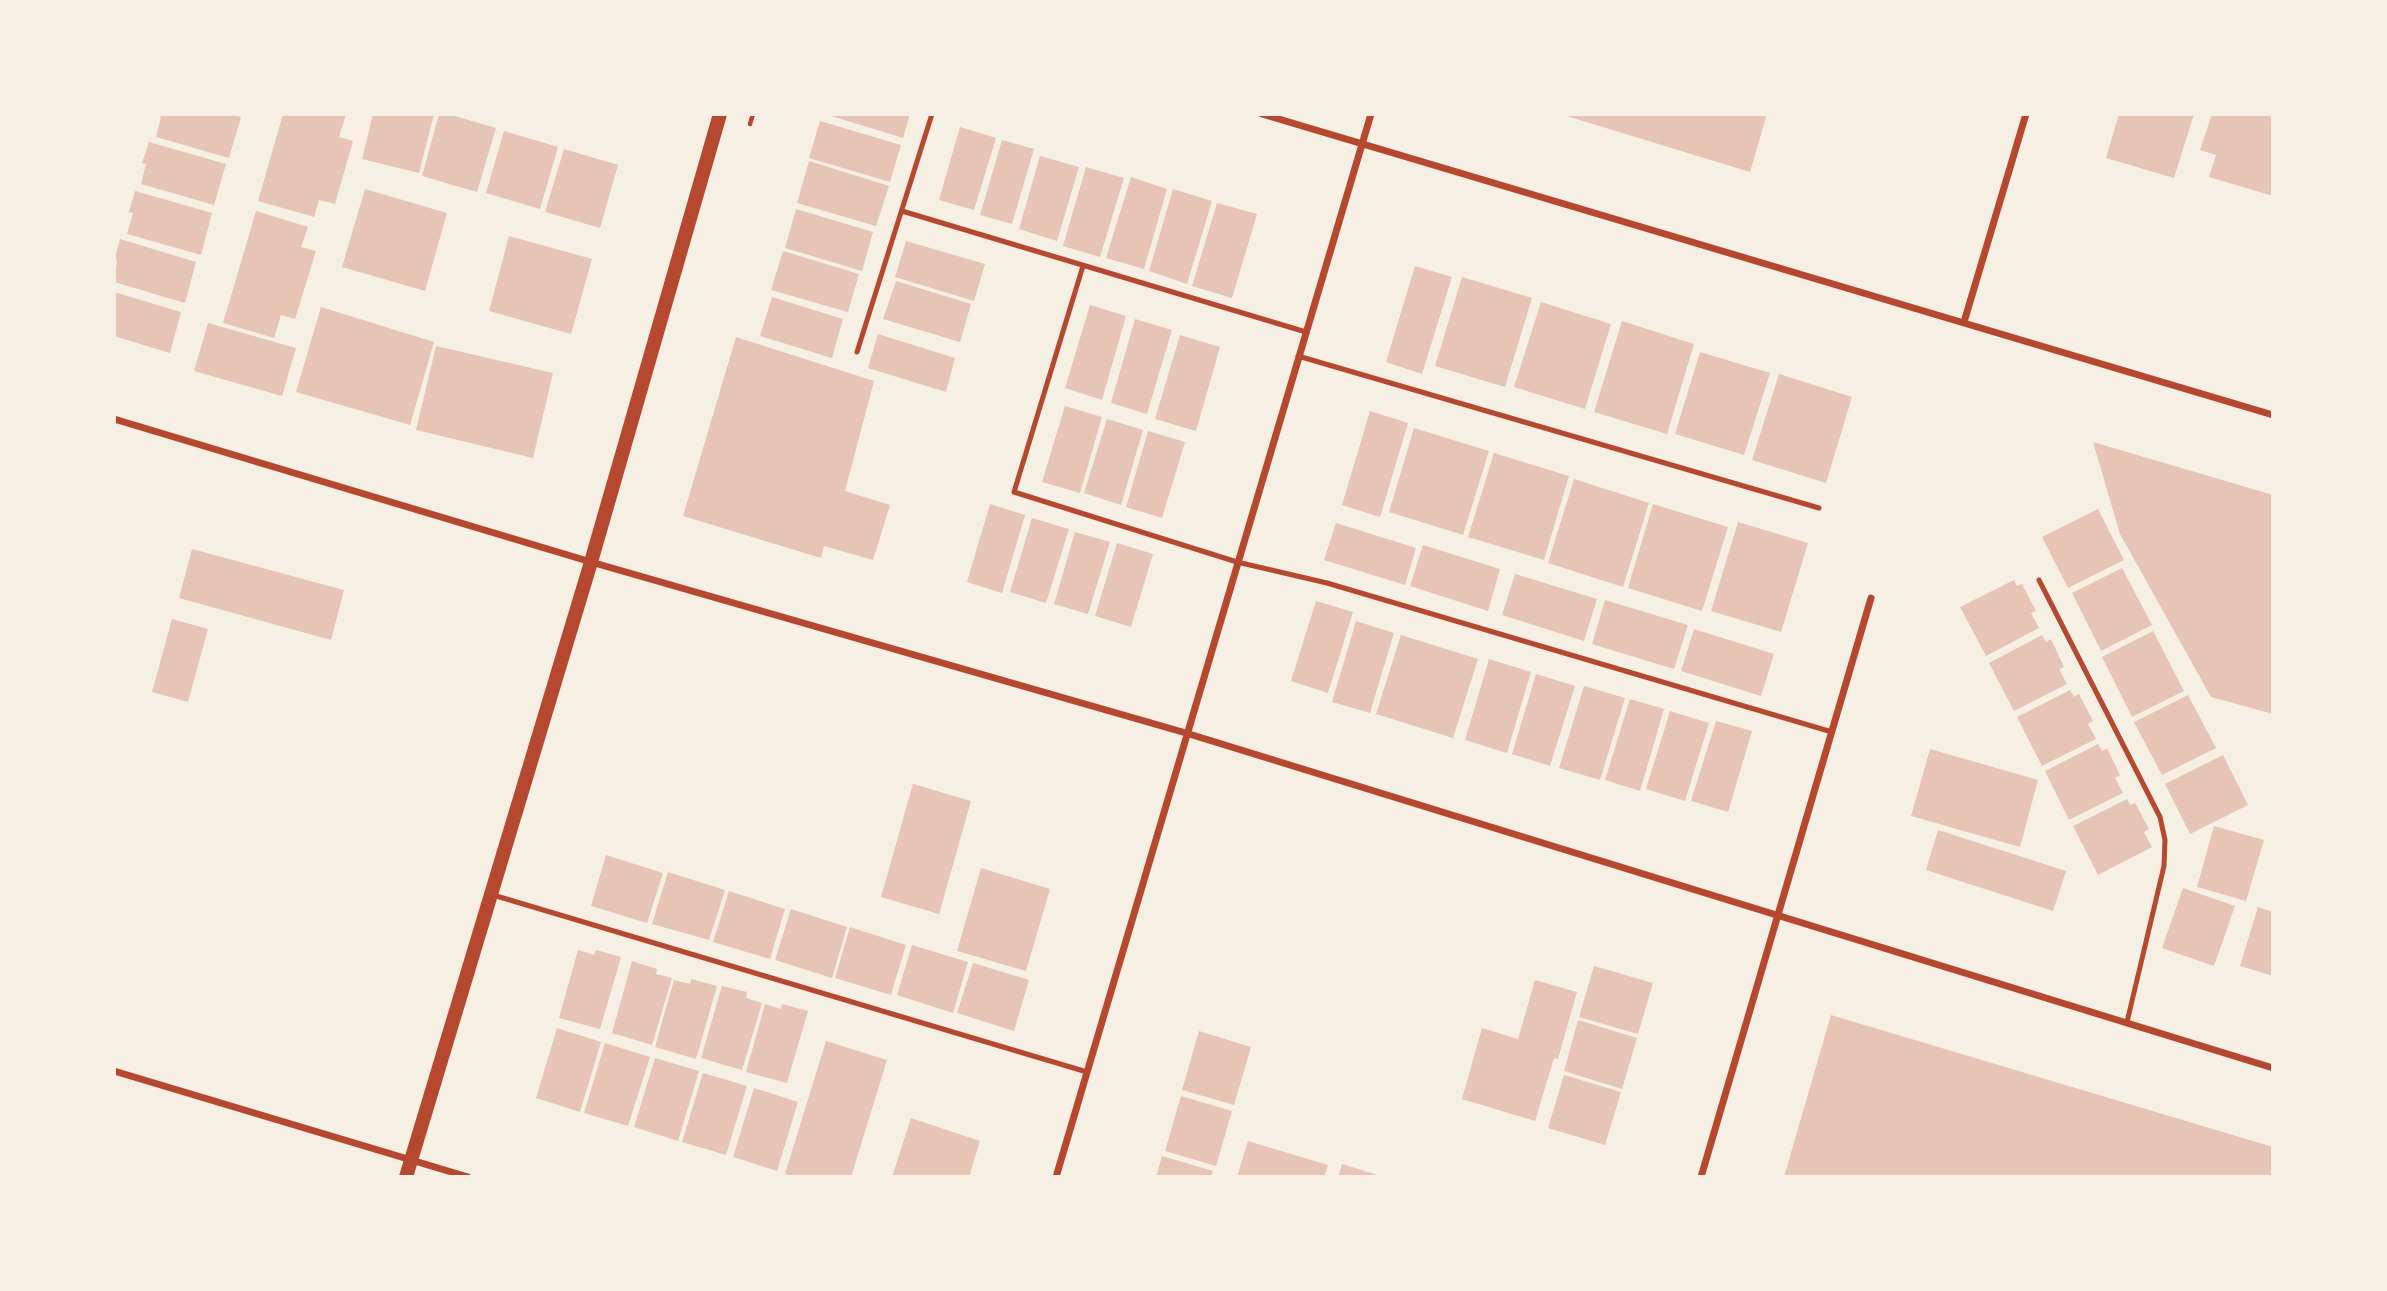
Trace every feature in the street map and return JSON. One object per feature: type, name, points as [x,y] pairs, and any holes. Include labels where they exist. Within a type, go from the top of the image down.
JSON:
[{"type":"main road","points":[[406,1177],[591,562],[720,114]]},
{"type":"street","points":[[1262,114],[2273,415]]},
{"type":"street","points":[[1056,1177],[1371,114]]},
{"type":"street","points":[[1964,321],[2026,114]]},
{"type":"street","points":[[114,419],[591,562],[1186,733],[2273,1068]]},
{"type":"street","points":[[1702,1177],[1871,598]]},
{"type":"street","points":[[114,1071],[468,1177]]},
{"type":"lane","points":[[857,352],[932,114]]},
{"type":"lane","points":[[902,211],[1306,332]]},
{"type":"lane","points":[[1083,266],[1014,492],[1237,562],[1326,583],[1832,732]]},
{"type":"lane","points":[[1298,356],[1819,508]]},
{"type":"lane","points":[[2039,580],[2160,817],[2165,840],[2164,866],[2127,1022]]},
{"type":"lane","points":[[491,895],[1087,1072]]},
{"type":"building","points":[[154,114],[231,114],[241,117],[229,158],[156,137],[161,117]]},
{"type":"building","points":[[283,114],[346,114],[339,137],[353,141],[335,204],[319,200],[314,217],[258,201]]},
{"type":"building","points":[[373,114],[434,114],[419,173],[362,159]]},
{"type":"building","points":[[439,114],[448,114],[496,128],[477,192],[422,176]]},
{"type":"building","points":[[825,114],[910,114],[903,138]]},
{"type":"building","points":[[1560,114],[1767,114],[1750,172]]},
{"type":"building","points":[[2119,114],[2194,114],[2174,178],[2106,158]]},
{"type":"building","points":[[2212,114],[2273,114],[2273,196],[2209,177],[2216,155],[2200,150]]},
{"type":"building","points":[[820,121],[901,145],[890,182],[809,158]]},
{"type":"building","points":[[960,127],[996,138],[974,210],[939,200]]},
{"type":"building","points":[[504,131],[558,147],[540,209],[486,193]]},
{"type":"building","points":[[1002,140],[1034,149],[1012,224],[980,215]]},
{"type":"building","points":[[149,142],[226,164],[214,205],[141,184],[146,164],[142,163]]},
{"type":"building","points":[[564,149],[618,165],[600,228],[545,212]]},
{"type":"building","points":[[1040,156],[1079,167],[1057,241],[1019,229]]},
{"type":"building","points":[[809,161],[889,186],[876,226],[797,203]]},
{"type":"building","points":[[1086,167],[1124,178],[1100,257],[1063,246]]},
{"type":"building","points":[[1131,177],[1167,189],[1144,269],[1106,258]]},
{"type":"building","points":[[365,189],[447,213],[425,291],[342,267]]},
{"type":"building","points":[[1173,189],[1212,201],[1187,284],[1149,271]]},
{"type":"building","points":[[135,191],[212,213],[201,255],[127,234]]},
{"type":"building","points":[[1217,203],[1257,214],[1232,298],[1192,286]]},
{"type":"building","points":[[796,209],[873,232],[862,271],[785,248]]},
{"type":"building","points":[[256,211],[308,227],[301,247],[316,251],[295,319],[281,315],[274,338],[223,323]]},
{"type":"building","points":[[509,236],[592,259],[571,334],[489,311]]},
{"type":"building","points":[[120,239],[196,262],[185,303],[114,282],[117,261],[114,260]]},
{"type":"building","points":[[906,241],[985,264],[974,301],[895,277]]},
{"type":"building","points":[[783,251],[859,274],[848,312],[771,290]]},
{"type":"building","points":[[1415,266],[1452,277],[1422,374],[1386,362]]},
{"type":"building","points":[[1462,277],[1532,298],[1505,387],[1435,366]]},
{"type":"building","points":[[896,281],[971,304],[960,342],[883,319]]},
{"type":"building","points":[[114,292],[181,312],[170,353],[114,336]]},
{"type":"building","points":[[772,297],[843,319],[832,358],[760,336]]},
{"type":"building","points":[[1541,302],[1611,324],[1585,409],[1514,387]]},
{"type":"building","points":[[1090,305],[1126,316],[1102,400],[1065,388]]},
{"type":"building","points":[[321,307],[434,342],[410,425],[296,392]]},
{"type":"building","points":[[1135,319],[1172,330],[1147,414],[1111,403]]},
{"type":"building","points":[[1622,321],[1694,344],[1667,434],[1594,412]]},
{"type":"building","points":[[208,323],[296,348],[282,396],[194,371]]},
{"type":"building","points":[[878,334],[955,358],[946,392],[868,368]]},
{"type":"building","points":[[1180,335],[1220,347],[1196,431],[1155,419]]},
{"type":"building","points":[[736,337],[874,381],[845,491],[890,505],[873,560],[824,546],[821,558],[683,516]]},
{"type":"building","points":[[436,346],[553,373],[533,458],[416,430]]},
{"type":"building","points":[[1700,352],[1770,373],[1744,455],[1675,434]]},
{"type":"building","points":[[1779,374],[1852,397],[1826,483],[1752,460]]},
{"type":"building","points":[[1065,406],[1102,417],[1080,493],[1042,482]]},
{"type":"building","points":[[1370,411],[1408,423],[1380,517],[1342,505]]},
{"type":"building","points":[[1107,419],[1143,430],[1121,505],[1084,493]]},
{"type":"building","points":[[1414,428],[1489,451],[1463,535],[1389,512]]},
{"type":"building","points":[[1148,431],[1185,442],[1162,518],[1126,507]]},
{"type":"building","points":[[2093,442],[2273,495],[2273,714],[2211,697],[2120,534]]},
{"type":"building","points":[[1494,453],[1569,476],[1544,560],[1468,537]]},
{"type":"building","points":[[1574,479],[1649,503],[1623,587],[1548,563]]},
{"type":"building","points":[[990,504],[1025,515],[1002,593],[967,582]]},
{"type":"building","points":[[1653,504],[1728,527],[1702,611],[1628,588]]},
{"type":"building","points":[[2098,509],[2124,560],[2068,588],[2042,537]]},
{"type":"building","points":[[1032,518],[1069,529],[1046,603],[1010,592]]},
{"type":"building","points":[[1738,522],[1808,543],[1781,632],[1711,611]]},
{"type":"building","points":[[1336,523],[1416,548],[1405,585],[1324,560]]},
{"type":"building","points":[[1075,532],[1110,542],[1088,614],[1054,604]]},
{"type":"building","points":[[1117,543],[1153,554],[1131,627],[1095,616]]},
{"type":"building","points":[[1423,545],[1500,569],[1488,611],[1410,586]]},
{"type":"building","points":[[192,549],[344,590],[331,640],[179,598]]},
{"type":"building","points":[[2122,568],[2152,625],[2101,651],[2072,593]]},
{"type":"building","points":[[1515,574],[1597,599],[1584,641],[1502,615]]},
{"type":"building","points":[[2014,580],[2017,586],[2022,584],[2036,611],[2031,613],[2039,628],[1986,656],[1960,607]]},
{"type":"building","points":[[1605,600],[1688,625],[1674,669],[1592,644]]},
{"type":"building","points":[[1316,601],[1353,612],[1328,693],[1291,681]]},
{"type":"building","points":[[172,619],[208,629],[188,702],[152,692]]},
{"type":"building","points":[[1356,621],[1394,633],[1370,713],[1332,702]]},
{"type":"building","points":[[1694,629],[1774,654],[1761,696],[1681,671]]},
{"type":"building","points":[[2153,631],[2184,691],[2132,717],[2102,657]]},
{"type":"building","points":[[1401,635],[1478,659],[1453,738],[1376,714]]},
{"type":"building","points":[[2042,635],[2046,642],[2051,639],[2064,667],[2059,669],[2067,684],[2014,711],[1989,663]]},
{"type":"building","points":[[1489,659],[1531,672],[1507,753],[1465,740]]},
{"type":"building","points":[[1536,674],[1575,686],[1550,766],[1512,754]]},
{"type":"building","points":[[1584,686],[1625,698],[1600,780],[1559,768]]},
{"type":"building","points":[[2070,690],[2074,697],[2079,694],[2093,721],[2088,724],[2096,739],[2042,766],[2017,717]]},
{"type":"building","points":[[2188,695],[2216,748],[2162,775],[2134,722]]},
{"type":"building","points":[[1630,699],[1664,709],[1640,791],[1605,780]]},
{"type":"building","points":[[1670,711],[1709,723],[1685,801],[1646,789]]},
{"type":"building","points":[[1716,721],[1752,731],[1728,812],[1691,801]]},
{"type":"building","points":[[2098,744],[2102,751],[2107,748],[2120,775],[2115,778],[2123,793],[2069,820],[2045,771]]},
{"type":"building","points":[[1930,749],[2038,780],[2020,847],[1911,816]]},
{"type":"building","points":[[2223,755],[2248,805],[2190,834],[2165,784]]},
{"type":"building","points":[[913,784],[971,801],[939,914],[881,897]]},
{"type":"building","points":[[2127,799],[2130,805],[2135,803],[2149,829],[2144,832],[2152,847],[2098,875],[2073,826]]},
{"type":"building","points":[[2214,826],[2264,840],[2246,901],[2197,887]]},
{"type":"building","points":[[1938,830],[2066,871],[2053,911],[1926,870]]},
{"type":"building","points":[[606,855],[663,873],[647,923],[591,906]]},
{"type":"building","points":[[981,868],[1050,889],[1026,971],[957,951]]},
{"type":"building","points":[[668,872],[725,890],[709,940],[652,924]]},
{"type":"building","points":[[2183,888],[2235,906],[2214,966],[2162,948]]},
{"type":"building","points":[[729,891],[785,909],[770,959],[713,942]]},
{"type":"building","points":[[2258,907],[2273,912],[2273,976],[2240,966]]},
{"type":"building","points":[[791,909],[847,927],[832,978],[775,960]]},
{"type":"building","points":[[850,927],[906,945],[891,995],[835,978]]},
{"type":"building","points":[[912,945],[968,962],[953,1013],[897,995]]},
{"type":"building","points":[[578,950],[594,955],[596,950],[621,957],[600,1029],[559,1018]]},
{"type":"building","points":[[632,961],[657,969],[656,974],[672,978],[652,1045],[612,1033]]},
{"type":"building","points":[[973,963],[1029,980],[1014,1031],[957,1013]]},
{"type":"building","points":[[1594,966],[1653,983],[1638,1034],[1579,1017]]},
{"type":"building","points":[[691,979],[717,986],[696,1059],[655,1047],[674,980],[690,984]]},
{"type":"building","points":[[1535,980],[1577,992],[1558,1059],[1554,1058],[1535,1121],[1462,1099],[1482,1028],[1518,1039]]},
{"type":"building","points":[[722,986],[747,992],[746,998],[762,1003],[742,1070],[701,1058]]},
{"type":"building","points":[[765,1004],[781,1009],[782,1004],[808,1011],[787,1083],[746,1072]]},
{"type":"building","points":[[1831,1015],[2273,1147],[2273,1177],[1784,1177]]},
{"type":"building","points":[[1578,1020],[1637,1038],[1622,1089],[1564,1071]]},
{"type":"building","points":[[557,1028],[601,1042],[580,1112],[536,1098]]},
{"type":"building","points":[[1199,1031],[1251,1047],[1234,1105],[1182,1090]]},
{"type":"building","points":[[826,1041],[887,1060],[851,1177],[795,1177],[785,1174]]},
{"type":"building","points":[[605,1043],[650,1057],[628,1126],[584,1113]]},
{"type":"building","points":[[655,1058],[699,1071],[678,1141],[634,1127]]},
{"type":"building","points":[[703,1073],[747,1086],[726,1155],[682,1142]]},
{"type":"building","points":[[1564,1075],[1621,1092],[1605,1145],[1548,1128]]},
{"type":"building","points":[[754,1088],[798,1102],[777,1171],[733,1157]]},
{"type":"building","points":[[1181,1096],[1232,1111],[1216,1166],[1165,1151]]},
{"type":"building","points":[[911,1118],[980,1141],[969,1177],[892,1177]]},
{"type":"building","points":[[1248,1141],[1328,1165],[1324,1177],[1237,1177]]},
{"type":"building","points":[[1162,1156],[1213,1171],[1211,1177],[1156,1177]]},
{"type":"building","points":[[1342,1164],[1384,1177],[1338,1177]]}]
